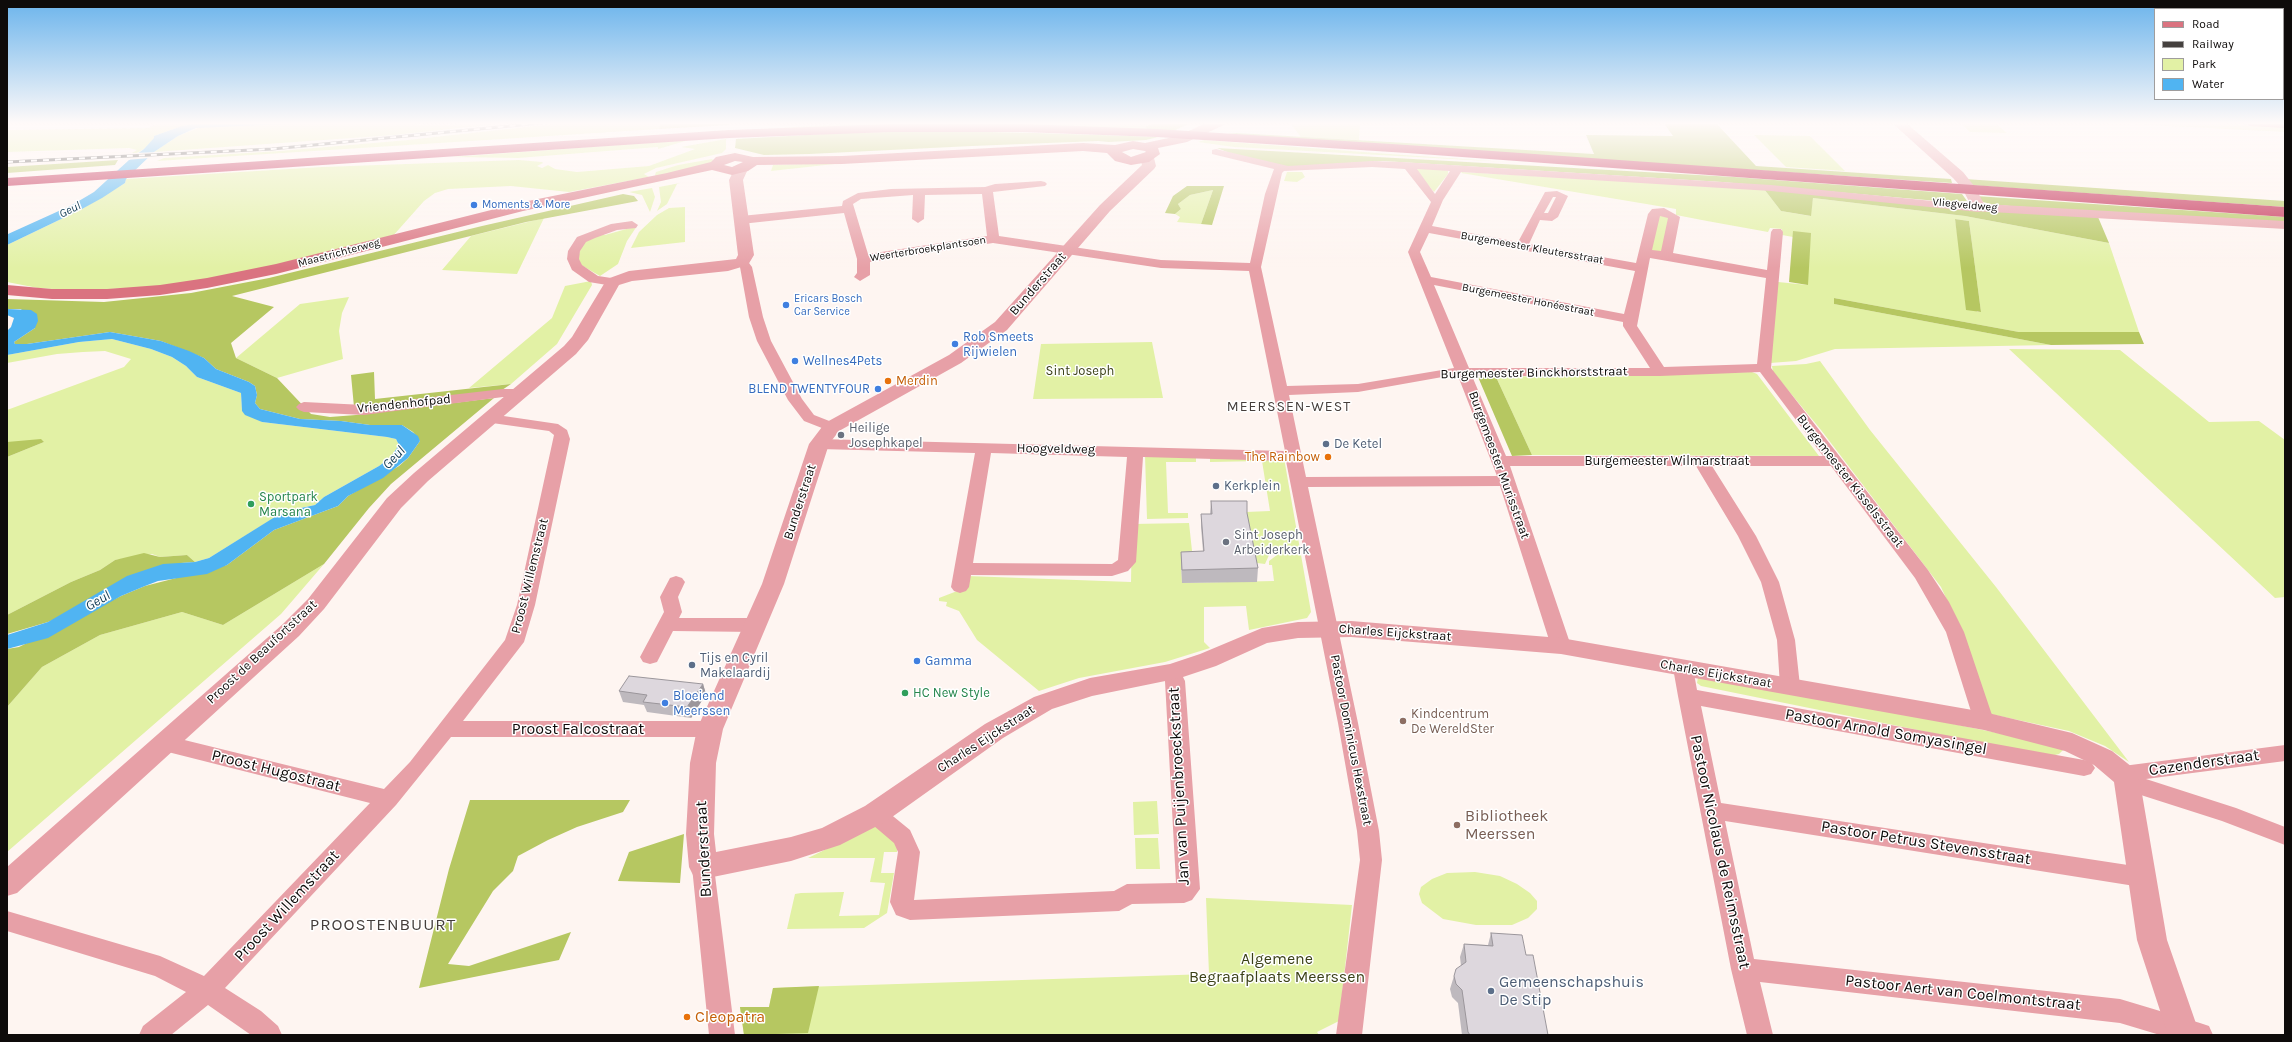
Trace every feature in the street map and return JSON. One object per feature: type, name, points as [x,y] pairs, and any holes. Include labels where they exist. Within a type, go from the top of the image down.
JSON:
[{"type":"highway","points":[[7,182],[124,171]]},
{"type":"highway","points":[[1701,171],[2285,212]]},
{"type":"highway","points":[[7,176],[108,172]]},
{"type":"main road","name":"Maastrichterweg","points":[[7,290],[52,294],[96,294],[160,290],[207,283],[316,260],[523,207],[668,177],[721,171]]},
{"type":"street","points":[[632,225],[615,227],[581,240],[574,251],[573,260],[577,267],[594,279],[613,282],[629,276],[728,266],[742,262],[746,255],[734,171]]},
{"type":"street","name":"Bunderstraat","points":[[722,1035],[700,834],[700,800],[703,763],[710,729],[775,578],[819,444],[832,427],[858,411],[955,358],[992,332],[1019,308],[1105,208],[1135,171]]},
{"type":"street","name":"Pastoor Dominicus Hexstraat","points":[[1280,171],[1271,194],[1255,267],[1298,482],[1330,629],[1368,831],[1371,860],[1349,1035]]},
{"type":"street","points":[[1412,171],[1432,198],[1437,200]]},
{"type":"street","name":"Burgemeester Murisstraat","points":[[1457,171],[1437,200],[1414,252],[1500,461],[1561,646]]},
{"type":"street","name":"Vliegveldweg","points":[[1468,171],[1771,188],[1979,208],[2285,226]]},
{"type":"street","points":[[1953,171],[1968,187],[1979,208]]},
{"type":"street","points":[[741,220],[848,209],[849,200],[858,196],[919,191],[986,190],[995,187],[1041,184]]},
{"type":"street","name":"Weerterbroekplantsoen","points":[[986,190],[988,192],[993,240]]},
{"type":"street","points":[[918,219],[919,191]]},
{"type":"street","name":"Weerterbroekplantsoen","points":[[848,209],[863,259],[864,275],[860,277]]},
{"type":"street","points":[[1660,372],[1630,326],[1630,319],[1640,268],[1654,214],[1664,212],[1674,217],[1666,256]]},
{"type":"street","points":[[1522,245],[1536,216]]},
{"type":"street","name":"Burgemeester Kleutersstraat","points":[[1424,228],[1640,268]]},
{"type":"street","points":[[1764,368],[1777,232]]},
{"type":"street","name":"Weerterbroekplantsoen","points":[[863,259],[993,240],[1069,249],[1167,265],[1255,267]]},
{"type":"street","points":[[1645,253],[1773,275]]},
{"type":"street","points":[[742,262],[746,267],[756,317],[764,341],[795,400],[809,418],[832,427]]},
{"type":"street","name":"Burgemeester Honéestraat","points":[[1426,280],[1630,319]]},
{"type":"street","name":"Proost de Beaufortstraat","points":[[7,884],[291,630],[316,604],[394,503],[421,477],[490,419],[513,393],[556,365],[579,340],[613,282]]},
{"type":"street","name":"Burgemeester Binckhorststraat","points":[[1280,391],[1358,388],[1448,372],[1660,372],[1764,368]]},
{"type":"street","name":"Burgemeester Kisselsstraat","points":[[1764,368],[1922,574],[1942,606],[1954,632],[1984,721]]},
{"type":"street","name":"Vriendenhofpad","points":[[304,407],[364,410],[513,393]]},
{"type":"street","name":"Proost Willemstraat","points":[[152,1035],[207,990],[388,800],[446,730],[514,642],[526,605],[562,433],[553,427],[490,419]]},
{"type":"street","name":"Hoogveldweg","points":[[819,444],[1294,456]]},
{"type":"street","points":[[960,587],[984,448]]},
{"type":"street","points":[[963,569],[1112,570],[1122,567],[1126,562],[1135,451]]},
{"type":"street","name":"Burgemeester Wilmarstraat","points":[[1500,461],[1834,461]]},
{"type":"street","points":[[1701,461],[1747,536],[1770,582],[1786,640],[1790,686]]},
{"type":"street","points":[[1298,482],[1507,481]]},
{"type":"street","points":[[650,657],[673,612],[669,597],[676,582]]},
{"type":"street","points":[[667,624],[755,625]]},
{"type":"street","name":"Charles Eijckstraat","points":[[703,867],[810,844],[830,837],[875,814],[994,731],[1043,703],[1090,687],[1171,672],[1208,660],[1262,636],[1298,630],[1355,629],[1561,646],[1790,686],[1984,721],[2072,742],[2103,758],[2125,778]]},
{"type":"street","name":"Pastoor Nicolaus de Reimsstraat","points":[[1683,668],[1710,810],[1743,969],[1760,1035]]},
{"type":"street","name":"Jan van Puijenbroeckstraat","points":[[875,814],[902,837],[909,852],[902,902],[904,908],[910,910],[1118,901],[1127,894],[1184,892],[1188,889],[1188,883],[1175,681],[1171,672]]},
{"type":"street","name":"Pastoor Arnold Somyasingel","points":[[1688,696],[2084,768]]},
{"type":"street","name":"Proost Falcostraat","points":[[446,730],[710,729]]},
{"type":"street","name":"Proost Hugostraat","points":[[164,743],[388,800]]},
{"type":"street","name":"Cazenderstraat","points":[[2125,778],[2285,752]]},
{"type":"street","points":[[2188,1032],[2152,940],[2125,778],[2228,814],[2285,836]]},
{"type":"street","name":"Pastoor Petrus Stevensstraat","points":[[1710,810],[2141,877]]},
{"type":"street","points":[[7,921],[160,967],[207,990],[252,1019],[269,1035]]},
{"type":"street","name":"Pastoor Aert van Coelmontstraat","points":[[1743,969],[2120,1011],[2188,1032]]},
{"type":"green space","points":[[7,171],[39,171],[7,173]]},
{"type":"green space","points":[[263,171],[567,171],[577,172],[651,171],[644,174],[649,177],[569,192],[511,186],[448,189],[435,193],[424,201],[392,237],[246,274],[146,288],[68,290],[38,288],[7,282],[7,245],[82,209],[125,183],[126,179]]},
{"type":"green space","points":[[660,171],[682,171],[656,177],[656,172]]},
{"type":"green space","points":[[1416,171],[1447,171],[1448,171],[1448,174],[1434,192]]},
{"type":"green space","points":[[1538,171],[1620,171],[1734,177],[1962,194],[1967,201],[1949,202],[1722,182]]},
{"type":"green space","points":[[1763,171],[1825,171],[1951,179],[1952,183]]},
{"type":"green space","points":[[1287,172],[1302,172],[1305,177],[1297,182],[1284,181]]},
{"type":"green space","points":[[1461,173],[1764,189],[1781,211],[1810,216],[1813,198],[1965,216],[2109,243],[2139,332],[2019,332],[1834,298],[1834,304],[2051,345],[1835,349],[1796,361],[1770,363],[1778,282],[1808,285],[1793,231],[1793,237],[1782,235],[1782,229],[1770,228],[1768,232],[1676,215],[1676,209]],"holes":[[[1955,219],[1969,221],[1981,312],[1977,312],[1961,258]]]},
{"type":"green space","points":[[1965,179],[2285,201],[2285,207],[1969,185]]},
{"type":"green space","points":[[680,183],[677,184],[667,204],[657,211],[661,202],[659,187]]},
{"type":"green space","points":[[1187,186],[1224,186],[1212,225],[1201,224],[1213,190],[1190,195],[1178,204],[1181,209],[1175,214],[1165,213],[1173,196]]},
{"type":"green space","points":[[652,188],[655,197],[650,212],[642,195],[629,192]]},
{"type":"green space","points":[[1764,189],[2098,217],[2109,243],[1965,216],[1813,198],[1811,216],[1781,211]]},
{"type":"green space","points":[[1213,190],[1201,224],[1177,222],[1180,217],[1175,214],[1181,209],[1178,204],[1190,195]]},
{"type":"green space","points":[[623,194],[634,196],[638,201],[526,222],[232,296],[274,307],[231,343],[236,358],[277,378],[311,414],[330,417],[356,415],[494,398],[391,484],[369,508],[324,564],[223,625],[182,612],[100,635],[42,667],[7,707],[7,649],[19,647],[121,596],[145,586],[227,565],[274,530],[338,506],[348,496],[399,466],[408,458],[420,441],[413,432],[402,425],[370,425],[341,421],[300,419],[260,409],[255,403],[257,395],[255,386],[249,382],[216,369],[204,358],[161,341],[110,332],[27,344],[15,344],[14,342],[35,328],[21,309],[7,309],[7,299],[104,302],[191,293],[269,278],[482,226]]},
{"type":"green space","points":[[1976,196],[2285,217],[2285,224],[1995,205],[1983,202]]},
{"type":"green space","points":[[685,207],[685,242],[631,248],[639,232],[657,215],[669,208]]},
{"type":"green space","points":[[1658,214],[1670,216],[1662,254],[1650,252]]},
{"type":"green space","points":[[544,218],[517,274],[442,270],[471,236]]},
{"type":"green space","points":[[1955,219],[1969,221],[1981,312],[1966,310]]},
{"type":"green space","points":[[637,226],[627,241],[618,264],[600,276],[581,265],[578,258],[581,247],[585,241],[600,233],[605,235]]},
{"type":"green space","points":[[1793,231],[1811,233],[1808,285],[1789,282]]},
{"type":"green space","points":[[591,281],[592,285],[557,344],[511,384],[469,388],[552,318],[565,286]]},
{"type":"green space","points":[[349,297],[342,313],[339,331],[343,359],[277,378],[236,358],[300,304]]},
{"type":"green space","points":[[1834,298],[2019,332],[2139,332],[2144,344],[2051,345],[1834,304]]},
{"type":"green space","points":[[112,339],[151,349],[172,357],[186,366],[197,377],[241,393],[242,411],[262,422],[387,437],[396,439],[399,445],[390,458],[379,466],[324,497],[315,505],[300,508],[269,521],[209,558],[195,562],[187,555],[160,557],[152,554],[115,560],[100,570],[71,582],[7,615],[7,457],[44,442],[7,442],[7,410],[124,367],[131,359],[105,351],[57,354],[7,363],[7,355],[79,342]]},
{"type":"green space","name":"Sint Joseph","points":[[1152,342],[1163,398],[1033,399],[1041,344]]},
{"type":"green space","points":[[2009,349],[2120,350],[2209,422],[2259,421],[2285,440],[2285,597],[2275,598]]},
{"type":"green space","points":[[1820,361],[1870,430],[1996,587],[2129,762],[2105,746],[2069,731],[1990,714],[1952,611],[1941,587],[1821,430],[1773,372],[1772,366],[1806,364]]},
{"type":"green space","points":[[374,372],[375,399],[511,384],[502,390],[354,407],[351,375]]},
{"type":"green space","points":[[1752,372],[1757,374],[1819,456],[1532,455],[1496,377]]},
{"type":"green space","points":[[1478,377],[1496,377],[1532,455],[1512,456]]},
{"type":"green space","points":[[41,439],[44,442],[7,457],[7,442]]},
{"type":"green space","points":[[1145,455],[1196,457],[1196,462],[1166,462],[1168,513],[1188,513],[1188,518],[1147,519]]},
{"type":"green space","points":[[1210,457],[1284,458],[1311,612],[1307,618],[1249,630],[1246,606],[1204,607],[1204,642],[1210,648],[1165,662],[1079,678],[1039,691],[977,640],[959,611],[946,606],[947,602],[939,601],[939,598],[965,588],[967,576],[1131,582],[1132,524],[1189,523],[1193,560],[1181,564],[1182,583],[1274,581],[1272,565],[1269,565],[1269,561],[1277,555],[1268,550],[1265,553],[1269,555],[1265,564],[1257,563],[1246,512],[1270,511],[1262,461],[1210,462]]},
{"type":"green space","points":[[144,553],[160,557],[187,555],[195,562],[181,563],[48,622],[7,634],[7,615],[71,582],[100,570],[115,560]]},
{"type":"green space","points":[[324,564],[281,614],[7,852],[7,707],[42,667],[100,635],[182,612],[223,625]]},
{"type":"green space","points":[[1699,672],[2066,747],[2059,754],[2051,756],[2036,754],[1701,686],[1697,683]]},
{"type":"green space","points":[[470,800],[630,800],[623,812],[577,827],[518,856],[513,871],[493,891],[448,964],[469,966],[571,932],[559,960],[419,988],[449,869]]},
{"type":"green space","points":[[1157,801],[1159,834],[1134,835],[1133,802]]},
{"type":"green space","points":[[876,825],[894,840],[897,848],[897,852],[884,852],[881,873],[894,873],[887,913],[864,928],[787,929],[795,894],[801,893],[844,892],[839,916],[879,915],[885,883],[870,882],[875,858],[808,858]]},
{"type":"green space","points":[[684,834],[680,883],[618,881],[629,852]]},
{"type":"green space","points":[[1135,838],[1158,838],[1160,869],[1136,869]]},
{"type":"green space","points":[[1475,872],[1500,876],[1517,884],[1530,893],[1537,901],[1537,909],[1528,918],[1512,925],[1476,925],[1443,919],[1422,903],[1419,894],[1421,887],[1432,879],[1447,873]]},
{"type":"green space","name":"Algemene Begraafplaats Meerssen","points":[[1206,898],[1352,905],[1339,1021],[1317,1032],[1319,1035],[744,1035],[740,1007],[769,1007],[773,988],[1209,974]]},
{"type":"green space","points":[[819,986],[808,1033],[744,1035],[740,1007],[769,1007],[773,988]]},
{"type":"water","name":"Geul","points":[[117,171],[135,171],[126,179],[125,183],[102,198],[7,245],[8,234],[72,205],[94,192]]},
{"type":"water","name":"Geul","points":[[7,309],[31,310],[37,314],[38,321],[35,328],[14,342],[15,344],[27,344],[110,332],[161,341],[204,358],[216,369],[249,382],[255,386],[257,395],[255,403],[260,409],[300,419],[341,421],[370,425],[402,425],[418,436],[420,441],[408,458],[383,478],[348,496],[338,506],[274,530],[227,565],[207,574],[158,581],[121,596],[48,638],[7,649],[7,635],[48,622],[127,576],[163,564],[195,562],[209,558],[278,515],[315,505],[324,497],[379,466],[390,458],[399,445],[396,439],[387,437],[262,422],[245,415],[242,411],[241,393],[197,377],[186,366],[172,357],[151,349],[112,339],[79,342],[7,355],[7,331],[11,327],[14,318],[7,315]]},
{"type":"building","name":"Sint Joseph Arbeiderkerk","points":[[1211,501],[1247,501],[1247,513],[1258,568],[1182,570],[1181,552],[1204,551],[1201,514],[1212,514]]},
{"type":"building","points":[[629,676],[703,684],[687,707],[643,702],[647,695],[619,691]]},
{"type":"building","name":"Gemeenschapshuis De Stip","points":[[1491,933],[1522,935],[1526,955],[1533,955],[1548,1035],[1470,1035],[1468,1032],[1462,990],[1456,984],[1454,976],[1456,969],[1466,962],[1464,944],[1493,946]]},
{"type":"place","name":"Moments & More","points":[[474,205]]},
{"type":"place","name":"Ericars Bosch Car Service","points":[[786,305]]},
{"type":"place","name":"Rob Smeets Rijwielen","points":[[955,344]]},
{"type":"place","name":"Wellnes4Pets","points":[[795,361]]},
{"type":"place","name":"Merdin","points":[[888,381]]},
{"type":"place","name":"BLEND TWENTYFOUR","points":[[878,389]]},
{"type":"place","name":"Heilige Josephkapel","points":[[841,435]]},
{"type":"place","name":"De Ketel","points":[[1326,444]]},
{"type":"place","name":"The Rainbow","points":[[1328,457]]},
{"type":"place","name":"Kerkplein","points":[[1216,486]]},
{"type":"place","name":"Sportpark Marsana","points":[[251,504]]},
{"type":"place","name":"Sint Joseph Arbeiderkerk","points":[[1226,542]]},
{"type":"place","name":"Gamma","points":[[917,661]]},
{"type":"place","name":"Tijs en Cyril Makelaardij","points":[[692,665]]},
{"type":"place","name":"HC New Style","points":[[905,693]]},
{"type":"place","name":"Bloeiend Meerssen","points":[[665,703]]},
{"type":"place","name":"Kindcentrum De WereldSter","points":[[1403,721]]},
{"type":"place","name":"Bibliotheek Meerssen","points":[[1457,825]]},
{"type":"place","name":"Gemeenschapshuis De Stip","points":[[1491,991]]},
{"type":"place","name":"Cleopatra","points":[[687,1017]]},
{"type":"district","name":"MEERSSEN-WEST","points":[[1289,407]]},
{"type":"district","name":"PROOSTENBUURT","points":[[383,925]]}]
